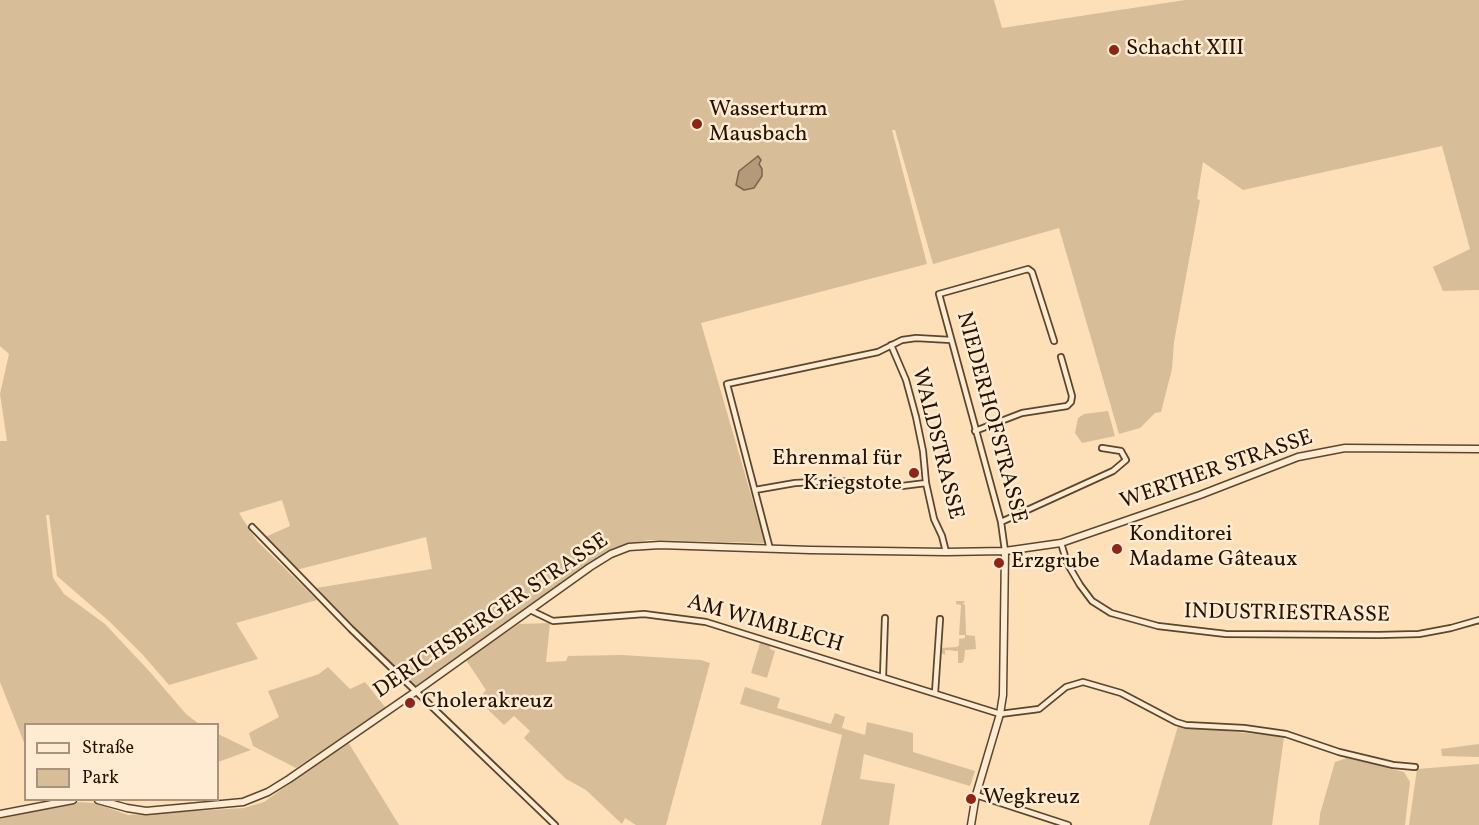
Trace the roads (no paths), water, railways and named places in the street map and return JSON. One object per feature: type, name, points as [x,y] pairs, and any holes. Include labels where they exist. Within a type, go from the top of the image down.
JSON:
[{"type":"street","name":"NIEDERHOFSTRASSE","points":[[1005,551],[1001,522],[939,294],[1029,269],[1032,272],[1054,341]]},
{"type":"street","points":[[770,549],[727,384],[878,352],[902,340],[916,338],[951,340]]},
{"type":"street","name":"WALDSTRASSE","points":[[891,345],[906,380],[916,417],[926,483],[934,519],[946,552]]},
{"type":"street","points":[[975,431],[1022,413],[1067,406],[1072,396],[1061,357]]},
{"type":"street","points":[[1001,522],[1113,471],[1126,460],[1121,451],[1102,448]]},
{"type":"street","name":"WERTHER STRASSE","points":[[1005,551],[1061,543],[1299,458],[1345,448],[1479,449]]},
{"type":"street","points":[[755,490],[795,483],[836,481],[902,486],[926,483]]},
{"type":"street","points":[[252,527],[300,579],[555,825]]},
{"type":"street","name":"INDUSTRIESTRASSE","points":[[1061,543],[1067,563],[1092,601],[1111,613],[1158,626],[1216,633],[1379,635],[1419,634],[1479,620]]},
{"type":"street","name":"DERICHSBERGER STRASSE","points":[[102,801],[146,811],[243,802],[268,792],[415,692],[604,558],[629,547],[660,545],[770,549],[1005,551]]},
{"type":"street","points":[[971,825],[976,795],[1000,714],[1004,679],[1005,551]]},
{"type":"street","name":"AM WIMBLECH","points":[[530,610],[553,621],[644,614],[694,620],[1000,714]]},
{"type":"street","points":[[883,677],[885,618]]},
{"type":"street","points":[[935,693],[940,619]]},
{"type":"street","points":[[1000,714],[1039,709],[1066,687],[1083,682],[1121,693],[1186,725],[1244,728],[1286,734],[1339,752],[1393,765],[1415,767]]},
{"type":"street","points":[[976,795],[1068,825]]},
{"type":"street","points":[[0,814],[68,801]]},
{"type":"place","name":"Schacht XIII","points":[[1114,50]]},
{"type":"place","name":"Wasserturm Mausbach","points":[[697,124]]},
{"type":"place","name":"Ehrenmal für Kriegstote","points":[[914,473]]},
{"type":"place","name":"Konditorei Madame Gâteaux","points":[[1117,549]]},
{"type":"place","name":"Erzgrube","points":[[999,563]]},
{"type":"place","name":"Cholerakreuz","points":[[410,703]]},
{"type":"place","name":"Wegkreuz","points":[[971,799]]}]
